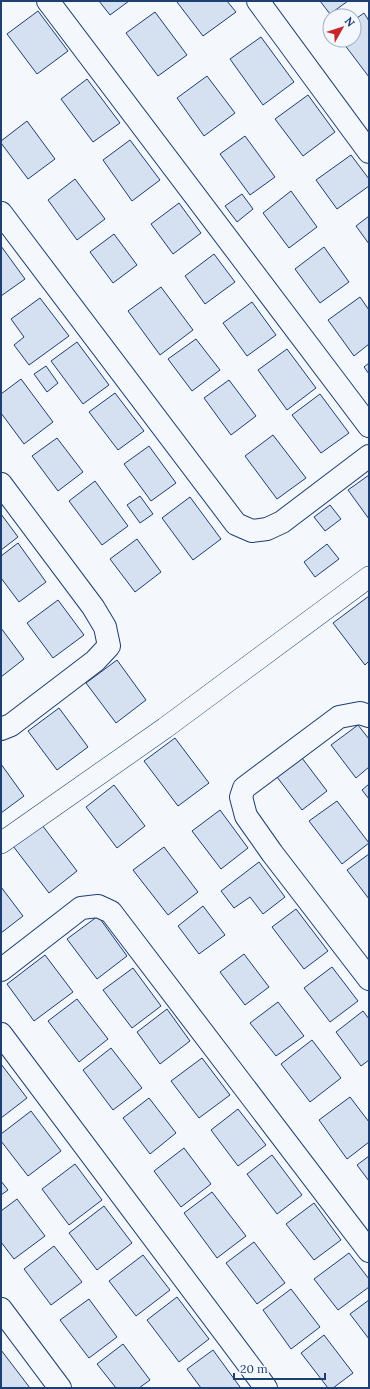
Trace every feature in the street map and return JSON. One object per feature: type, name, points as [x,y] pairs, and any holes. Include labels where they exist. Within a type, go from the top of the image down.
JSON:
[{"type":"street","points":[[48,1],[369,426]]},
{"type":"street","points":[[258,1],[369,152]]},
{"type":"street","points":[[1,213],[236,524],[252,531],[267,528],[282,522],[369,456]]},
{"type":"street","points":[[1,484],[93,607],[105,627],[109,646],[95,661],[11,725],[1,730]]},
{"type":"street","points":[[1,843],[165,728],[369,577]]},
{"type":"street","points":[[369,716],[360,713],[339,717],[244,788],[241,797],[246,816],[272,853],[369,979]]},
{"type":"street","points":[[1,970],[81,908],[98,906],[111,912],[369,1251]]},
{"type":"street","points":[[1,1034],[266,1388]]},
{"type":"street","points":[[1,1309],[60,1388]]},
{"type":"building","points":[[99,1],[129,1],[110,15]]},
{"type":"building","points":[[227,1],[236,12],[203,36],[177,2]]},
{"type":"building","points":[[320,1],[348,1],[338,8],[325,8]]},
{"type":"building","points":[[38,11],[68,51],[37,74],[7,34]]},
{"type":"building","points":[[155,12],[187,55],[158,76],[126,33]]},
{"type":"building","points":[[364,13],[369,21],[369,77],[347,48],[362,48],[362,14]]},
{"type":"building","points":[[261,37],[294,82],[263,105],[230,59]]},
{"type":"building","points":[[207,76],[235,113],[204,136],[177,98]]},
{"type":"building","points":[[87,79],[120,123],[93,142],[61,99]]},
{"type":"building","points":[[308,95],[335,132],[303,156],[275,119]]},
{"type":"building","points":[[27,121],[55,159],[28,179],[1,143],[1,141]]},
{"type":"building","points":[[245,136],[275,177],[250,195],[220,154]]},
{"type":"building","points":[[130,140],[160,180],[132,201],[103,160]]},
{"type":"building","points":[[351,155],[369,179],[369,186],[337,209],[316,180]]},
{"type":"building","points":[[75,179],[105,219],[77,240],[48,200]]},
{"type":"building","points":[[291,191],[317,227],[289,248],[263,213]]},
{"type":"building","points":[[242,194],[253,209],[237,222],[225,206]]},
{"type":"building","points":[[179,203],[201,233],[173,254],[151,224]]},
{"type":"building","points":[[369,216],[369,244],[356,226]]},
{"type":"building","points":[[114,234],[137,265],[113,283],[90,252]]},
{"type":"building","points":[[1,246],[25,279],[1,296]]},
{"type":"building","points":[[324,247],[349,282],[320,303],[295,269]]},
{"type":"building","points":[[214,254],[235,282],[205,304],[185,276]]},
{"type":"building","points":[[161,287],[193,330],[160,355],[128,311]]},
{"type":"building","points":[[360,297],[369,310],[369,344],[354,356],[328,320]]},
{"type":"building","points":[[40,298],[69,336],[29,365],[14,345],[24,337],[11,319]]},
{"type":"building","points":[[252,302],[276,335],[247,356],[223,323]]},
{"type":"building","points":[[196,339],[220,370],[192,391],[168,359]]},
{"type":"building","points":[[77,342],[109,385],[83,404],[51,361]]},
{"type":"building","points":[[287,349],[316,388],[287,410],[258,370]]},
{"type":"building","points":[[369,363],[369,374],[364,367]]},
{"type":"building","points":[[46,366],[58,383],[47,392],[34,374]]},
{"type":"building","points":[[21,379],[53,422],[24,444],[1,413],[1,394]]},
{"type":"building","points":[[229,380],[256,416],[231,435],[204,398]]},
{"type":"building","points":[[115,393],[144,431],[118,450],[89,412]]},
{"type":"building","points":[[320,394],[349,433],[321,453],[292,415]]},
{"type":"building","points":[[273,435],[306,478],[277,499],[245,456]]},
{"type":"building","points":[[57,438],[83,472],[58,491],[32,456]]},
{"type":"building","points":[[149,446],[176,483],[151,501],[124,464]]},
{"type":"building","points":[[369,475],[369,519],[348,490]]},
{"type":"building","points":[[95,481],[128,526],[102,545],[69,501]]},
{"type":"building","points":[[140,496],[153,514],[140,523],[127,505]]},
{"type":"building","points":[[190,497],[221,539],[193,560],[162,518]]},
{"type":"building","points":[[330,505],[341,519],[325,531],[314,517]]},
{"type":"building","points":[[1,514],[18,537],[1,550]]},
{"type":"building","points":[[137,539],[161,572],[135,592],[110,559]]},
{"type":"building","points":[[18,543],[46,582],[19,602],[1,578],[1,556]]},
{"type":"building","points":[[327,544],[339,559],[315,577],[304,562]]},
{"type":"building","points":[[369,596],[369,661],[365,665],[333,623]]},
{"type":"building","points":[[58,600],[84,635],[53,658],[27,623]]},
{"type":"building","points":[[1,628],[24,659],[1,677]]},
{"type":"building","points":[[117,660],[146,700],[116,723],[86,683]]},
{"type":"building","points":[[59,708],[88,747],[57,770],[28,731]]},
{"type":"building","points":[[358,725],[369,739],[369,767],[356,778],[331,745]]},
{"type":"building","points":[[175,738],[209,783],[178,806],[144,761]]},
{"type":"building","points":[[302,758],[327,791],[302,810],[277,777]]},
{"type":"building","points":[[1,764],[24,796],[1,813]]},
{"type":"building","points":[[369,784],[369,799],[362,790]]},
{"type":"building","points":[[114,785],[145,826],[117,848],[86,807]]},
{"type":"building","points":[[337,801],[369,843],[342,864],[309,821]]},
{"type":"building","points":[[220,810],[248,848],[221,869],[192,831]]},
{"type":"building","points":[[42,825],[77,871],[49,893],[13,846]]},
{"type":"building","points":[[164,847],[198,892],[168,915],[133,870]]},
{"type":"building","points":[[369,854],[369,899],[347,870]]},
{"type":"building","points":[[259,862],[285,897],[263,914],[250,897],[234,908],[221,891]]},
{"type":"building","points":[[1,887],[23,916],[1,933]]},
{"type":"building","points":[[203,906],[225,935],[199,954],[178,926]]},
{"type":"building","points":[[296,909],[328,951],[304,969],[272,927]]},
{"type":"building","points":[[98,916],[127,956],[97,979],[67,939]]},
{"type":"building","points":[[244,954],[269,987],[245,1005],[220,972]]},
{"type":"building","points":[[45,955],[73,992],[34,1021],[7,984]]},
{"type":"building","points":[[332,967],[358,1001],[330,1022],[304,988]]},
{"type":"building","points":[[133,968],[161,1006],[132,1028],[103,990]]},
{"type":"building","points":[[77,999],[108,1039],[79,1062],[48,1021]]},
{"type":"building","points":[[278,1002],[304,1036],[276,1056],[250,1023]]},
{"type":"building","points":[[167,1009],[190,1041],[160,1064],[137,1032]]},
{"type":"building","points":[[363,1011],[369,1019],[369,1060],[361,1066],[336,1032]]},
{"type":"building","points":[[312,1040],[341,1078],[310,1102],[281,1064]]},
{"type":"building","points":[[111,1048],[142,1088],[113,1110],[83,1070]]},
{"type":"building","points":[[202,1058],[230,1095],[199,1118],[171,1081]]},
{"type":"building","points":[[1,1064],[27,1098],[1,1118]]},
{"type":"building","points":[[350,1097],[369,1122],[369,1142],[347,1159],[319,1120]]},
{"type":"building","points":[[149,1098],[176,1133],[150,1154],[123,1118]]},
{"type":"building","points":[[238,1109],[266,1145],[238,1166],[211,1130]]},
{"type":"building","points":[[31,1111],[61,1151],[28,1176],[1,1141],[1,1134]]},
{"type":"building","points":[[184,1148],[211,1184],[181,1207],[154,1171]]},
{"type":"building","points":[[272,1155],[302,1195],[277,1214],[247,1174]]},
{"type":"building","points":[[369,1156],[369,1181],[357,1165]]},
{"type":"building","points":[[75,1164],[102,1200],[69,1225],[42,1189]]},
{"type":"building","points":[[1,1181],[8,1190],[1,1195]]},
{"type":"building","points":[[212,1192],[246,1236],[217,1258],[184,1213]]},
{"type":"building","points":[[17,1199],[45,1236],[14,1259],[1,1242],[1,1211]]},
{"type":"building","points":[[314,1203],[341,1240],[314,1260],[286,1224]]},
{"type":"building","points":[[104,1206],[132,1243],[97,1270],[69,1233]]},
{"type":"building","points":[[254,1242],[285,1283],[257,1304],[226,1263]]},
{"type":"building","points":[[54,1246],[82,1282],[51,1305],[24,1269]]},
{"type":"building","points":[[349,1253],[369,1279],[369,1287],[338,1310],[314,1279]]},
{"type":"building","points":[[143,1255],[170,1290],[136,1316],[109,1281]]},
{"type":"building","points":[[291,1289],[320,1327],[291,1349],[263,1310]]},
{"type":"building","points":[[177,1297],[209,1339],[179,1362],[147,1320]]},
{"type":"building","points":[[89,1299],[117,1337],[89,1358],[60,1320]]},
{"type":"building","points":[[369,1300],[369,1339],[350,1314]]},
{"type":"building","points":[[324,1335],[353,1373],[333,1388],[328,1388],[301,1353]]},
{"type":"building","points":[[123,1344],[150,1380],[139,1388],[116,1388],[97,1364]]},
{"type":"building","points":[[1,1350],[30,1388],[1,1388]]},
{"type":"building","points":[[213,1350],[240,1387],[201,1388],[187,1369]]}]
